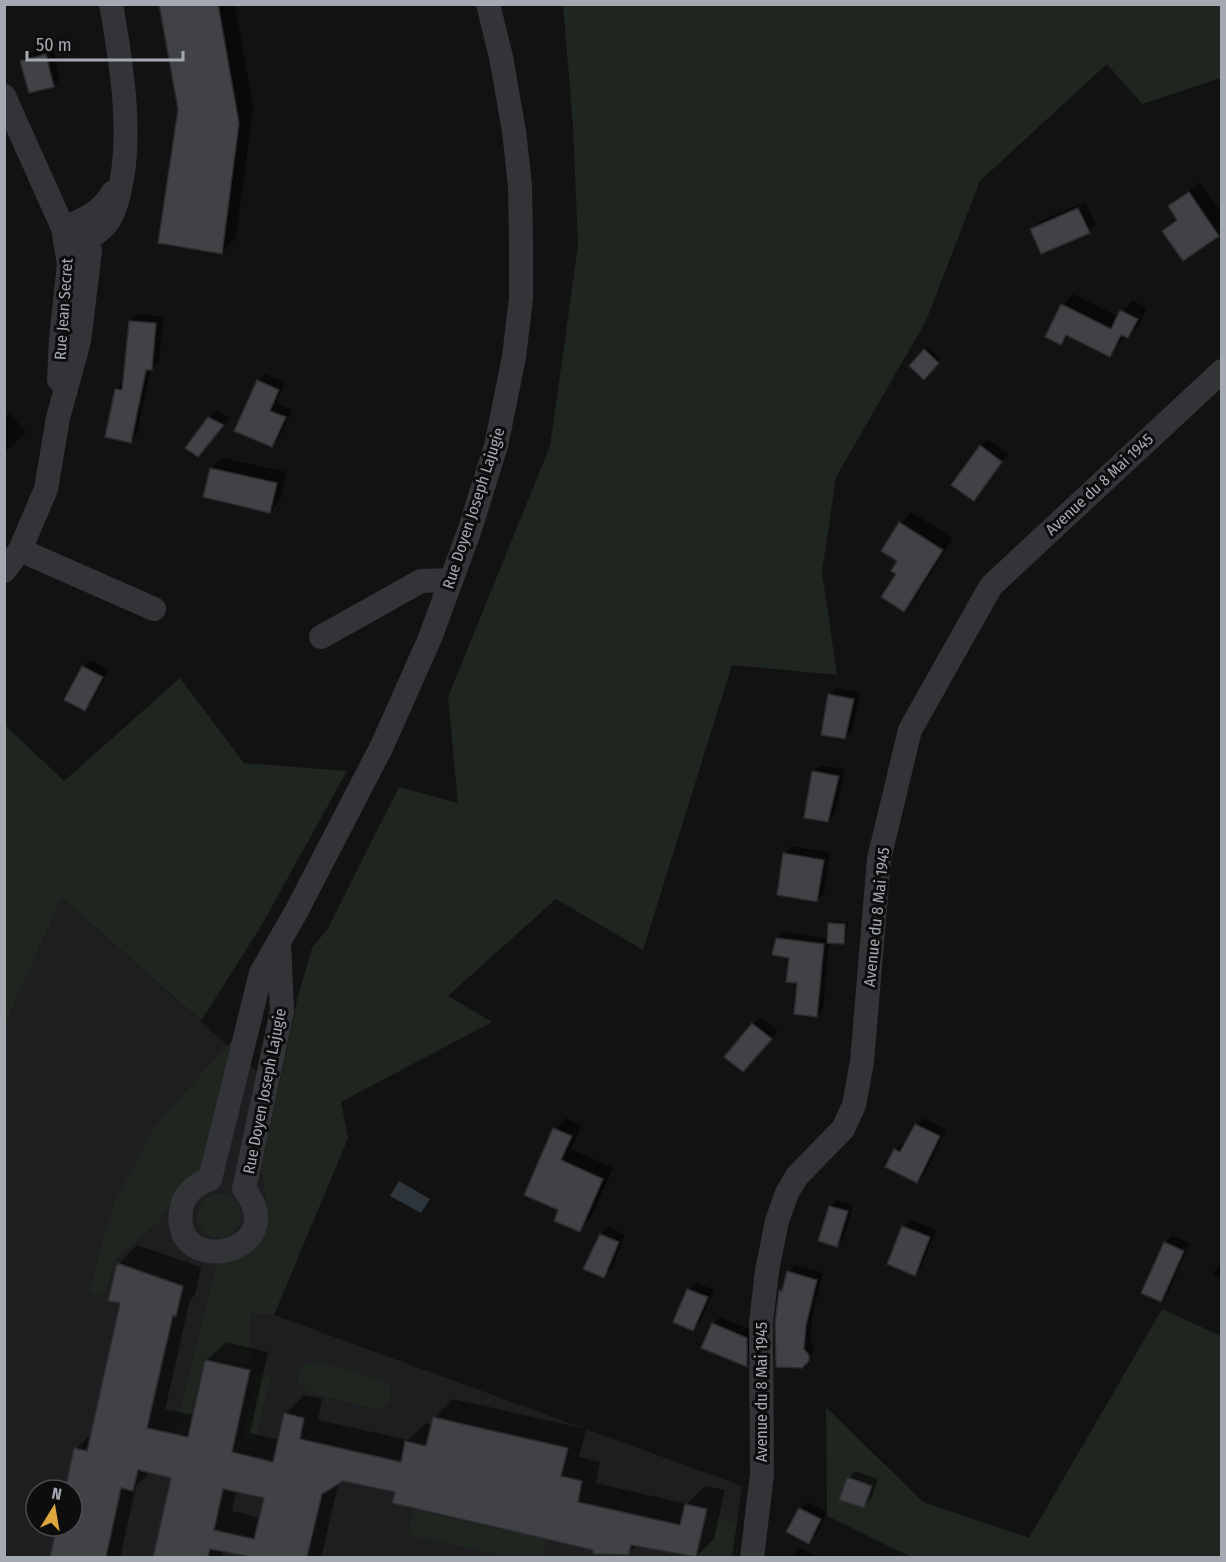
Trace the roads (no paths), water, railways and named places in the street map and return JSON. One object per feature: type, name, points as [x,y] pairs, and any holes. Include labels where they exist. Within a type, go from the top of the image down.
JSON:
[{"type":"street","points":[[72,234],[80,222],[106,204],[121,177],[126,140],[124,96],[111,4]]},
{"type":"street","name":"Rue Doyen Joseph Lajugie","points":[[279,941],[282,1011],[244,1188],[251,1198],[255,1221],[245,1242],[225,1253],[213,1253],[200,1249],[186,1235],[180,1217],[182,1204],[193,1188],[210,1179],[261,973],[382,746],[430,638],[496,446],[514,357],[520,298],[520,186],[514,130],[501,57],[488,4]]},
{"type":"street","name":"Rue Jean Secret","points":[[4,96],[72,234],[61,338],[58,418],[46,489],[20,550],[4,571]]},
{"type":"street","name":"Avenue du 8 Mai 1945","points":[[752,1557],[762,1474],[761,1322],[766,1271],[777,1221],[787,1193],[797,1176],[843,1129],[854,1105],[862,1062],[879,859],[910,730],[991,586],[1221,371]]},
{"type":"street","points":[[20,550],[154,609]]},
{"type":"street","points":[[321,637],[421,581],[451,580]]}]
